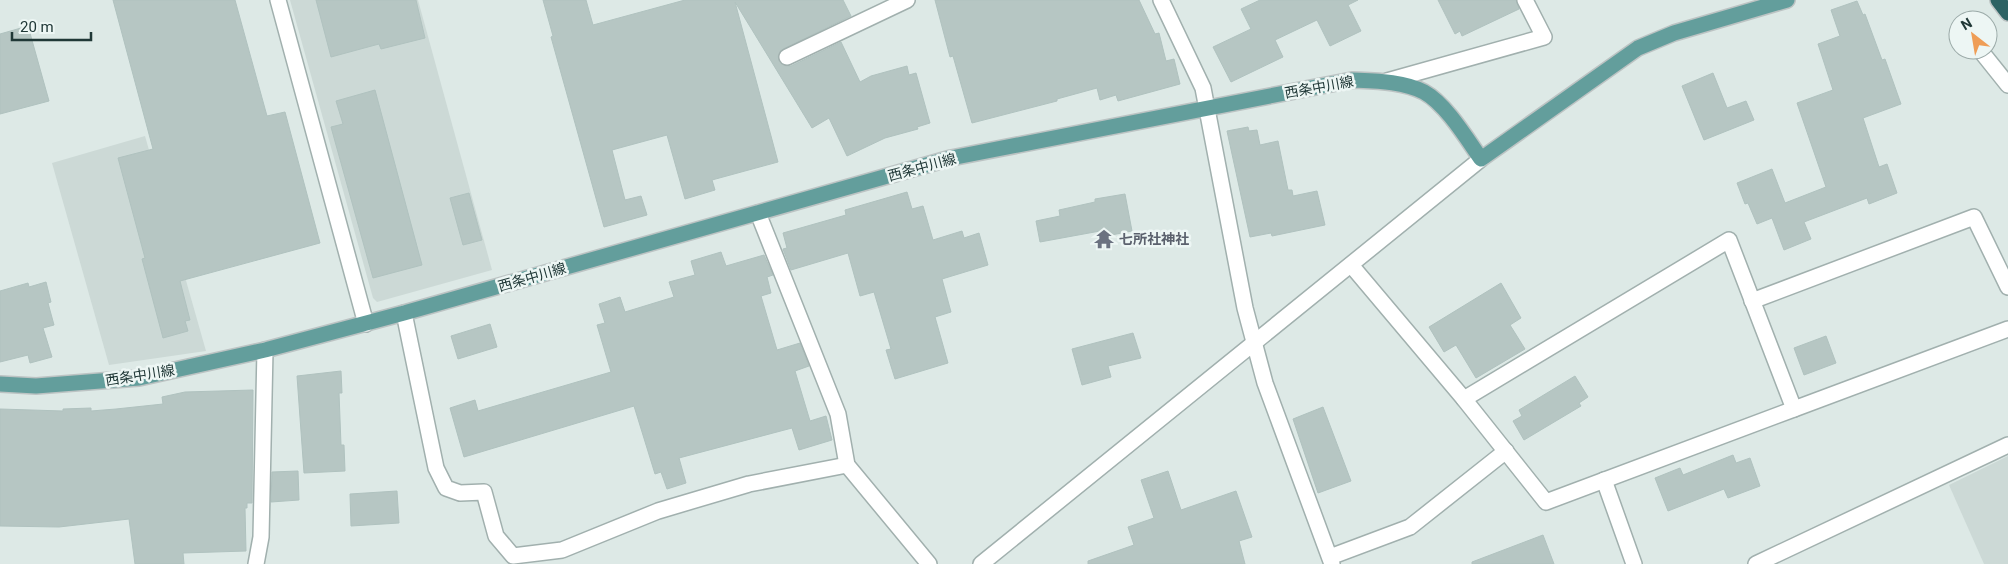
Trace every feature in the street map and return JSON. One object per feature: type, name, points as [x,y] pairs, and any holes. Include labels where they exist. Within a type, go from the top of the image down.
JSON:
[{"type":"highway","points":[[1998,0],[2008,13]]},
{"type":"main road","points":[[1481,159],[1638,48],[1674,33],[1787,0]]},
{"type":"main road","name":"西条中川線","points":[[0,384],[36,386],[139,378],[265,350],[366,324],[951,158],[1352,80],[1387,81],[1424,92],[1450,115],[1481,159]]},
{"type":"street","points":[[278,0],[366,324]]},
{"type":"street","points":[[787,57],[907,0]]},
{"type":"street","points":[[1161,0],[1203,88],[1245,308],[1265,383],[1331,561],[1410,527],[1506,451]]},
{"type":"street","points":[[1387,81],[1544,37],[1525,0]]},
{"type":"street","points":[[1988,60],[2008,85]]},
{"type":"street","points":[[981,564],[1481,159]]},
{"type":"street","points":[[758,213],[838,414],[846,465],[929,564]]},
{"type":"street","points":[[1752,301],[1974,217],[2008,287]]},
{"type":"street","points":[[1464,399],[1729,240],[1794,409]]},
{"type":"street","points":[[1351,265],[1464,399],[1546,502],[2008,329]]},
{"type":"street","points":[[404,313],[436,468],[446,488],[460,493],[484,492],[496,536],[514,556],[549,558],[562,550],[658,511],[749,484],[846,465]]},
{"type":"street","points":[[256,564],[261,537],[265,350]]},
{"type":"street","points":[[1756,564],[2008,445]]},
{"type":"street","points":[[1604,480],[1634,564]]},
{"type":"shaded area","points":[[290,0],[418,0],[492,270],[377,302],[373,298]]},
{"type":"shaded area","points":[[145,136],[206,351],[109,365],[52,163]]},
{"type":"shaded area","points":[[2008,456],[2008,564],[1984,564],[1949,485]]},
{"type":"building","points":[[113,0],[235,0],[267,116],[285,112],[320,243],[180,281],[190,320],[185,321],[188,331],[163,338],[142,259],[145,258],[118,158],[153,149]]},
{"type":"building","points":[[316,0],[416,0],[425,38],[381,49],[379,44],[331,57]]},
{"type":"building","points":[[543,0],[586,0],[593,25],[685,0],[843,0],[851,16],[783,49],[778,56],[779,61],[786,66],[791,66],[841,42],[860,82],[871,76],[907,66],[909,75],[916,73],[930,123],[917,127],[918,129],[885,138],[847,156],[829,118],[812,128],[735,2],[778,162],[712,180],[715,190],[685,199],[667,135],[612,150],[625,200],[641,196],[647,215],[604,227],[551,37],[553,36]]},
{"type":"building","points":[[935,0],[1139,0],[1155,34],[1159,33],[1166,61],[1174,59],[1180,84],[1118,101],[1116,95],[1100,100],[1097,88],[1057,99],[1057,101],[972,123],[953,56],[950,57]]},
{"type":"building","points":[[1260,0],[1358,0],[1348,5],[1361,31],[1330,46],[1317,20],[1275,40],[1283,57],[1231,82],[1213,47],[1251,29],[1241,9]]},
{"type":"building","points":[[1438,0],[1516,0],[1519,9],[1462,36],[1460,31],[1455,34]]},
{"type":"building","points":[[1857,1],[1863,15],[1865,14],[1882,60],[1885,59],[1901,104],[1863,118],[1879,167],[1887,164],[1897,193],[1869,204],[1867,198],[1804,222],[1811,239],[1784,250],[1772,218],[1757,224],[1748,203],[1745,204],[1737,183],[1772,169],[1785,203],[1826,187],[1797,103],[1833,90],[1818,44],[1840,36],[1831,10]]},
{"type":"building","points":[[28,26],[49,101],[0,114],[0,34]]},
{"type":"building","points":[[1713,73],[1727,108],[1746,101],[1754,120],[1704,140],[1682,86]]},
{"type":"building","points":[[375,90],[422,265],[373,278],[331,127],[343,124],[336,101]]},
{"type":"building","points":[[1248,127],[1249,131],[1257,130],[1260,145],[1278,141],[1288,190],[1292,190],[1293,196],[1317,191],[1325,225],[1272,236],[1271,233],[1250,237],[1227,131]]},
{"type":"building","points":[[907,192],[912,209],[923,206],[933,240],[962,231],[964,238],[979,233],[988,265],[942,279],[951,312],[935,317],[948,363],[895,379],[886,350],[891,349],[874,292],[860,296],[848,253],[791,270],[783,249],[787,248],[783,233],[846,215],[845,210]]},
{"type":"building","points":[[469,193],[482,240],[463,245],[450,198]]},
{"type":"building","points":[[1125,194],[1132,231],[1101,237],[1100,231],[1040,242],[1036,221],[1060,216],[1059,210],[1095,202],[1095,199]]},
{"type":"building","points":[[721,252],[726,266],[764,255],[773,275],[767,277],[771,293],[761,296],[777,350],[800,343],[809,366],[795,371],[810,421],[826,416],[832,440],[799,450],[792,428],[679,458],[686,483],[667,489],[661,472],[655,474],[634,406],[464,457],[450,408],[475,400],[478,411],[611,372],[597,325],[605,323],[599,304],[620,297],[625,312],[674,297],[669,282],[695,275],[691,261]]},
{"type":"building","points":[[46,282],[51,302],[48,303],[54,325],[43,328],[52,357],[30,363],[28,355],[0,362],[0,291],[28,283],[29,287]]},
{"type":"building","points":[[1501,283],[1521,318],[1510,325],[1525,349],[1476,378],[1456,345],[1444,352],[1429,327]]},
{"type":"building","points":[[490,324],[497,347],[458,359],[451,336]]},
{"type":"building","points":[[1133,333],[1141,358],[1108,366],[1111,377],[1082,385],[1072,349]]},
{"type":"building","points":[[1826,336],[1836,363],[1804,375],[1794,348]]},
{"type":"building","points":[[341,371],[342,393],[339,393],[341,445],[344,445],[345,471],[304,473],[297,376]]},
{"type":"building","points":[[1575,376],[1588,397],[1579,403],[1581,406],[1524,440],[1513,421],[1522,416],[1519,410]]},
{"type":"building","points":[[253,390],[252,503],[247,503],[247,508],[245,508],[246,551],[183,553],[184,564],[135,564],[129,519],[59,527],[0,526],[0,409],[63,411],[63,409],[91,408],[91,411],[163,404],[162,397],[185,392]]},
{"type":"building","points":[[1323,407],[1351,481],[1318,493],[1293,419]]},
{"type":"building","points":[[1733,455],[1736,463],[1750,458],[1760,486],[1728,498],[1724,489],[1668,511],[1655,478],[1680,468],[1683,475]]},
{"type":"building","points":[[298,471],[299,500],[271,502],[272,472]]},
{"type":"building","points":[[1168,471],[1181,510],[1236,491],[1252,537],[1239,541],[1245,564],[1088,564],[1088,561],[1134,545],[1128,527],[1154,518],[1141,480]]},
{"type":"building","points":[[397,491],[399,523],[351,526],[350,494]]},
{"type":"building","points":[[1543,535],[1554,564],[1472,564],[1472,562]]},
{"type":"place","name":"七所社神社","points":[[1104,239]]}]
